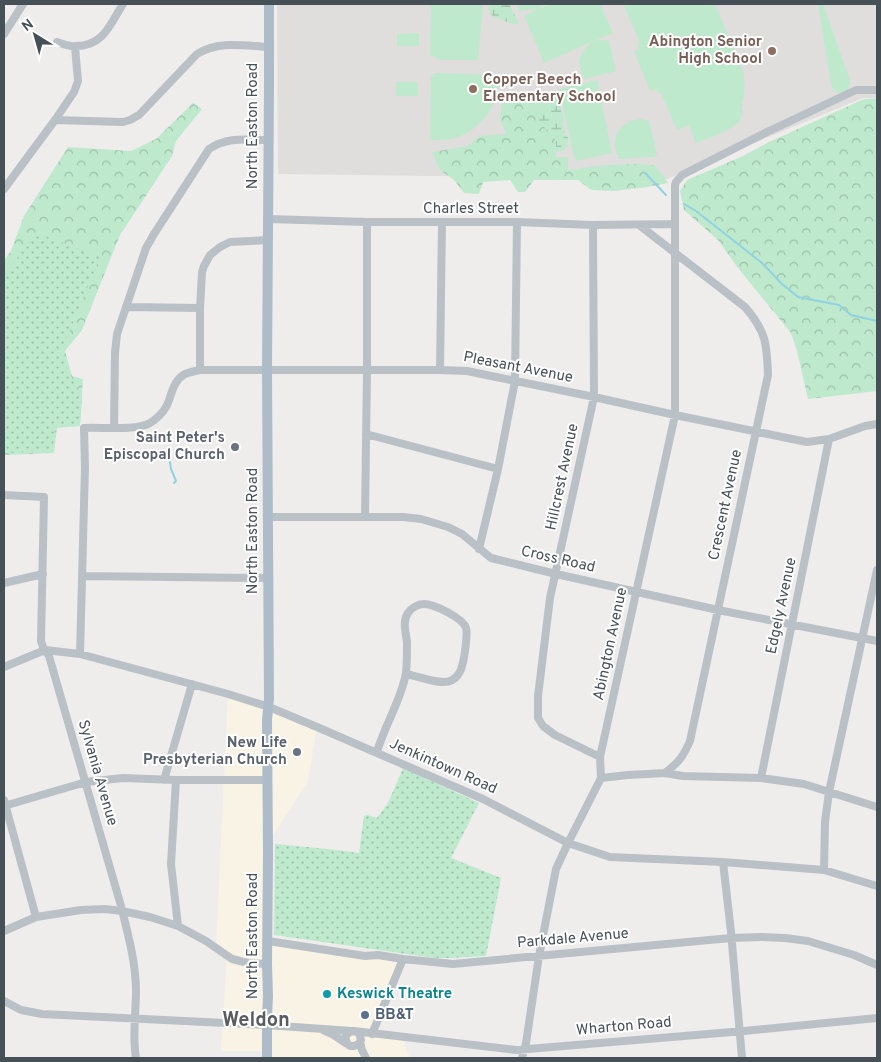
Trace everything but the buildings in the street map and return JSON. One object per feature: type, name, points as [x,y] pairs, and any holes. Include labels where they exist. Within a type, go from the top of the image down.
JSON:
[{"type":"main road","name":"North Easton Road","points":[[267,1058],[268,4]]},
{"type":"street","points":[[4,34],[23,4]]},
{"type":"street","points":[[57,42],[75,47],[94,43],[104,35],[123,4]]},
{"type":"street","points":[[55,120],[122,122],[130,120],[139,115],[205,49],[221,45],[269,47]]},
{"type":"street","points":[[4,189],[74,92],[78,81],[75,47]]},
{"type":"street","name":"Abington Avenue","points":[[601,778],[600,757],[675,415],[676,182],[682,175],[856,90],[877,90]]},
{"type":"street","points":[[114,428],[115,344],[146,248],[209,149],[229,140],[268,140]]},
{"type":"street","name":"Charles Street","points":[[268,219],[367,222],[517,222],[593,225],[675,224]]},
{"type":"street","points":[[365,517],[367,222]]},
{"type":"street","points":[[440,370],[442,222]]},
{"type":"street","points":[[480,549],[515,381],[517,222]]},
{"type":"street","name":"Hillcrest Avenue","points":[[593,225],[594,397],[549,608],[538,696],[538,718],[543,726],[555,735],[600,757]]},
{"type":"street","name":"Crescent Avenue","points":[[639,225],[744,307],[755,319],[767,348],[768,375],[690,741],[684,755],[665,773]]},
{"type":"street","points":[[200,370],[200,308],[204,266],[210,255],[230,242],[268,240]]},
{"type":"street","points":[[126,307],[200,308]]},
{"type":"street","name":"Pleasant Avenue","points":[[82,576],[85,467],[84,428],[135,428],[149,424],[165,410],[176,382],[186,374],[200,370],[467,371],[807,442],[829,439],[865,426],[877,424]]},
{"type":"street","points":[[366,434],[498,469]]},
{"type":"street","name":"Edgely Avenue","points":[[761,778],[829,439]]},
{"type":"street","name":"Sylvania Avenue","points":[[4,495],[44,497],[41,641],[42,647],[50,656],[130,942],[136,990],[134,1028],[136,1058]]},
{"type":"street","name":"Cross Road","points":[[268,517],[421,518],[462,534],[491,558],[718,610],[877,641]]},
{"type":"street","points":[[824,870],[825,822],[830,792],[877,570]]},
{"type":"street","points":[[4,583],[43,574]]},
{"type":"street","points":[[80,654],[82,576],[267,578]]},
{"type":"street","points":[[377,752],[406,674],[407,644],[404,620],[407,614],[416,606],[424,604],[452,614],[461,620],[466,628],[466,635],[462,668],[456,677],[444,682],[406,674]]},
{"type":"street","name":"Jenkintown Road","points":[[4,667],[45,650],[80,654],[228,694],[317,726],[483,799],[568,842],[610,857],[723,862],[824,870],[877,886]]},
{"type":"street","points":[[164,780],[192,684]]},
{"type":"street","points":[[522,1058],[556,869],[601,778],[628,774],[665,773],[683,776],[761,778],[804,784],[877,807]]},
{"type":"street","points":[[36,917],[4,804],[86,782],[123,778],[268,780]]},
{"type":"street","points":[[176,780],[171,864],[178,926]]},
{"type":"street","points":[[723,862],[742,1058]]},
{"type":"street","points":[[4,931],[36,917],[81,910],[105,909],[122,911],[178,926],[232,958],[248,963],[267,964]]},
{"type":"street","name":"Parkdale Avenue","points":[[268,941],[365,956],[378,955],[453,964],[731,938],[785,938],[808,942],[854,955],[877,965]]},
{"type":"street","points":[[349,1045],[357,1046],[366,1036],[372,1034],[403,959]]},
{"type":"street","name":"Wharton Road","points":[[4,1001],[21,1010],[42,1014],[340,1029],[516,1050],[877,1018]]},
{"type":"street","points":[[320,1029],[332,1034],[365,1058]]},
{"type":"street","points":[[349,1045],[346,1041],[348,1033],[353,1031],[360,1034],[361,1047],[365,1058]]},
{"type":"shaded area","name":"Copper Beech Elementary School","points":[[277,4],[877,4],[877,99],[863,98],[667,179],[278,174]]},
{"type":"shaded area","points":[[228,694],[317,727],[308,781],[268,843],[268,941],[403,959],[372,1034],[402,1037],[410,1058],[267,1058],[267,1051],[221,1051],[227,955],[216,948]]},
{"type":"green space","points":[[431,4],[483,4],[478,60],[441,60],[430,55]]},
{"type":"green space","points":[[489,4],[509,4],[518,24],[492,16],[488,10]]},
{"type":"green space","points":[[518,4],[544,4],[540,8],[551,4],[600,4],[613,33],[594,41],[609,41],[616,71],[585,79],[579,63],[581,55],[591,42],[544,63],[524,16],[538,9],[518,11]]},
{"type":"green space","points":[[628,4],[709,4],[710,6],[715,4],[743,71],[744,90],[741,110],[743,111],[742,117],[734,126],[696,143],[689,126],[677,130],[661,93],[657,92],[656,89],[650,91],[634,51],[639,49],[640,43],[624,6]]},
{"type":"green space","points":[[818,4],[823,4],[850,80],[848,89],[843,93],[837,92],[831,85]]},
{"type":"green space","points":[[419,33],[419,46],[397,46],[397,34]]},
{"type":"green space","points":[[435,73],[499,75],[498,92],[495,102],[487,115],[477,126],[458,137],[430,140],[431,76]]},
{"type":"green space","points":[[597,80],[612,153],[575,161],[559,89]]},
{"type":"green space","points":[[396,82],[418,82],[418,96],[396,96]]},
{"type":"green space","points":[[551,93],[559,98],[564,117],[563,123],[568,138],[568,145],[563,151],[557,151],[554,135],[544,127],[536,116],[538,109],[528,98]]},
{"type":"green space","points":[[528,98],[538,109],[544,127],[554,135],[557,151],[555,157],[568,157],[568,170],[622,164],[654,165],[668,183],[614,191],[591,190],[578,180],[534,180],[525,192],[518,192],[510,180],[483,182],[479,194],[464,193],[454,180],[439,169],[432,152],[468,146],[480,136],[506,134],[500,119],[502,101]]},
{"type":"green space","points":[[864,99],[877,99],[877,391],[808,399],[791,333],[738,268],[718,240],[684,210],[680,191],[687,180]]},
{"type":"green space","points":[[193,103],[202,109],[176,141],[172,156],[120,235],[82,330],[65,351],[72,376],[83,379],[80,426],[57,428],[54,453],[4,455],[4,260],[11,251],[24,216],[68,147],[131,151],[156,139]]},
{"type":"green space","points":[[642,119],[649,121],[657,154],[654,157],[619,159],[615,144],[618,132],[627,123]]},
{"type":"green space","points":[[37,233],[100,257],[60,354],[82,398],[80,425],[55,426],[53,451],[4,453],[4,275]]},
{"type":"green space","points":[[403,768],[479,803],[451,858],[501,878],[486,956],[435,958],[274,935],[275,844],[359,853],[364,816],[377,818],[388,803]]},
{"type":"waterway","points":[[645,173],[666,195]]},
{"type":"waterway","points":[[684,204],[696,211],[762,263],[782,284],[798,297],[839,305],[851,315],[877,321]]},
{"type":"waterway","points":[[169,455],[171,469],[176,481],[174,483]]},
{"type":"place","name":"Abington Senior High School","points":[[772,51]]},
{"type":"place","name":"Copper Beech Elementary School","points":[[473,89]]},
{"type":"place","name":"Saint Peter's Episcopal Church","points":[[235,447]]},
{"type":"place","name":"New Life Presbyterian Church","points":[[297,752]]},
{"type":"place","name":"Keswick Theatre","points":[[327,994]]},
{"type":"place","name":"BB&T","points":[[365,1015]]},
{"type":"district","name":"Weldon","points":[[256,1021]]}]
